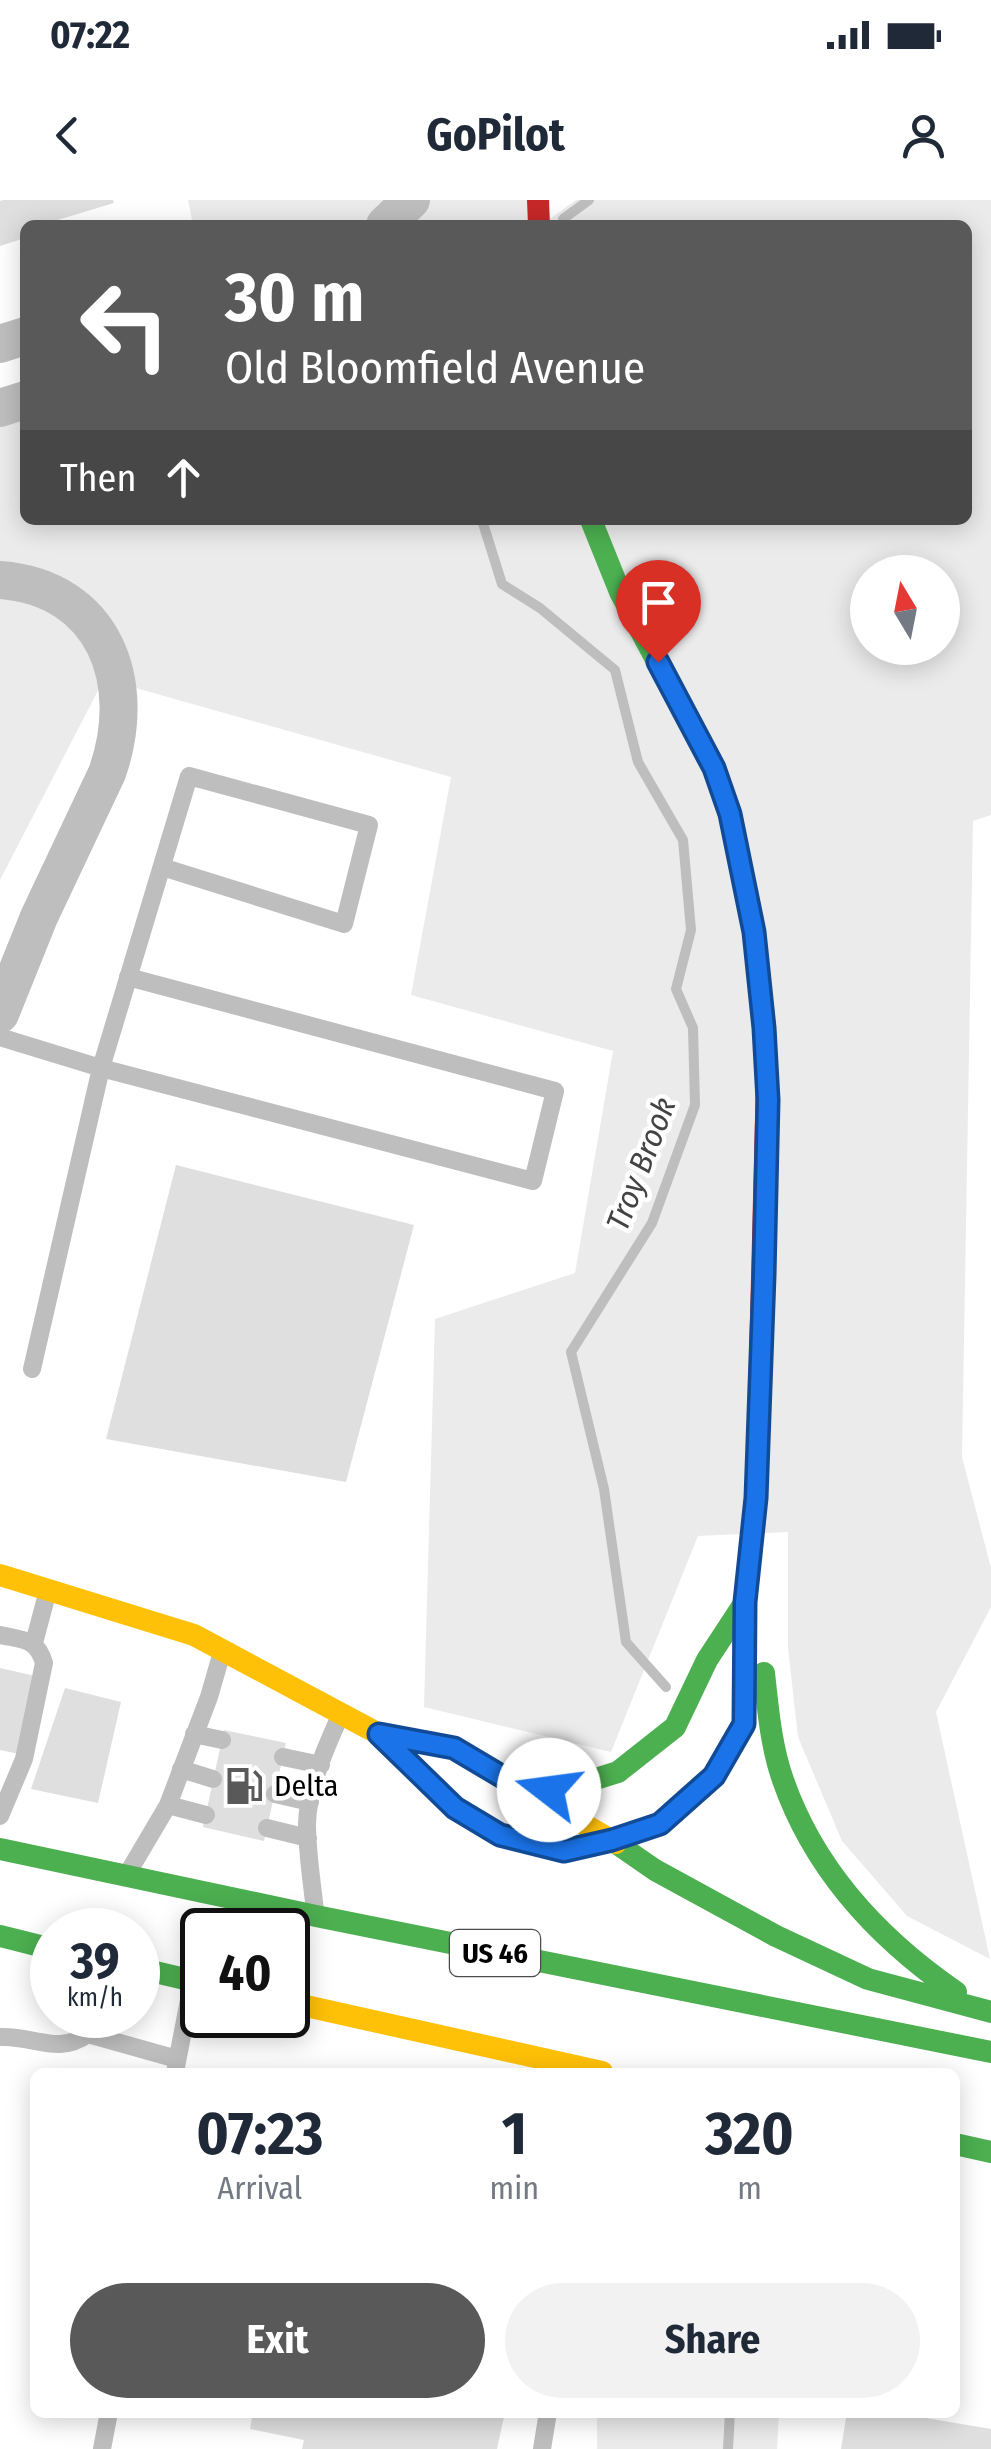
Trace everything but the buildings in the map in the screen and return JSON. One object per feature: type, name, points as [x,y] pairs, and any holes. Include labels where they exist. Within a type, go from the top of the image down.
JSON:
[{"type":"main road","points":[[379,1734],[455,1808],[500,1835],[564,1851],[660,1824],[714,1776],[744,1724],[745,1602],[756,1498],[768,1100],[754,932],[730,814],[714,768],[620,592],[593,525]]},
{"type":"main road","points":[[750,1551],[768,1717],[782,1777],[799,1818],[824,1862],[860,1910],[902,1951],[951,1990],[989,2011]]},
{"type":"main road","points":[[0,1574],[194,1635],[379,1734],[454,1748],[612,1840],[655,1870],[759,1927],[868,1978],[989,2011]]},
{"type":"main road","points":[[528,1792],[570,1788],[618,1772],[675,1727],[707,1660],[745,1602]]},
{"type":"main road","name":"US 46","points":[[0,1849],[991,2052]]},
{"type":"main road","points":[[0,1936],[30,1944]]},
{"type":"main road","points":[[310,2007],[584,2068]]},
{"type":"main road","points":[[960,2145],[991,2152]]},
{"type":"street","points":[[390,220],[410,200]]},
{"type":"street","points":[[0,580],[41,586],[85,615],[110,656],[120,702],[115,750],[107,773],[39,917],[0,1014]]},
{"type":"lane","points":[[32,1369],[101,1068],[188,776],[368,826],[344,924],[162,867]]},
{"type":"lane","points":[[0,1038],[533,1181],[555,1091],[128,977]]},
{"type":"lane","points":[[34,1643],[48,1588]]},
{"type":"lane","points":[[0,1635],[34,1643],[44,1664],[24,1759],[0,1816]]},
{"type":"lane","points":[[126,1876],[168,1805],[223,1650]]},
{"type":"lane","points":[[316,1916],[308,1838],[310,1802],[324,1751],[340,1715]]},
{"type":"lane","points":[[194,1734],[222,1740]]},
{"type":"lane","points":[[283,1756],[320,1765]]},
{"type":"lane","points":[[181,1769],[214,1779]]},
{"type":"lane","points":[[275,1794],[310,1802]]},
{"type":"lane","points":[[168,1805],[206,1815]]},
{"type":"lane","points":[[267,1828],[308,1838]]},
{"type":"lane","points":[[0,2037],[61,2045],[82,2038]]},
{"type":"lane","points":[[99,2038],[176,2066],[183,2038]]},
{"type":"lane","points":[[102,2449],[108,2418]]},
{"type":"lane","points":[[542,2449],[547,2418]]},
{"type":"shaded area","points":[[188,200],[550,200],[547,220],[192,220]]},
{"type":"shaded area","points":[[576,200],[991,200],[991,815],[973,821],[962,1457],[991,1568],[991,1607],[936,1712],[990,1959],[907,1916],[842,1841],[798,1737],[788,1648],[788,1532],[698,1536],[611,1752],[424,1707],[435,1319],[575,1273],[613,1051],[411,995],[451,777],[104,679],[0,880],[0,401],[20,395],[20,525],[972,525],[972,220],[548,220]]},
{"type":"shaded area","points":[[597,2418],[779,2418],[777,2449],[597,2449]]},
{"type":"waterway","name":"Troy Brook","points":[[563,219],[589,200]]},
{"type":"waterway","name":"Troy Brook","points":[[484,525],[502,584],[540,608],[615,670],[638,762],[683,840],[691,930],[676,989],[693,1028],[695,1105],[652,1223],[571,1352],[604,1489],[626,1642],[666,1687]]},
{"type":"waterway","name":"Troy Brook","points":[[728,2449],[730,2418]]},
{"type":"traffic: fast","points":[[593,525],[620,592],[714,768],[730,814],[754,932],[767,1077]]},
{"type":"traffic: fast","points":[[379,1734],[455,1808],[500,1835],[563,1851],[660,1824],[714,1776],[744,1725],[745,1602],[757,1480]]},
{"type":"traffic: fast","points":[[528,1792],[570,1787],[618,1772],[675,1727],[707,1660],[745,1602]]},
{"type":"traffic: fast","points":[[764,1673],[779,1767],[812,1843],[852,1900],[876,1925],[956,1992]]},
{"type":"traffic: fast","points":[[616,1843],[655,1870],[776,1936],[868,1979],[991,2012]]},
{"type":"traffic: fast","points":[[0,1849],[991,2052]]},
{"type":"traffic: fast","points":[[0,1936],[30,1944]]},
{"type":"traffic: fast","points":[[160,1973],[180,1978]]},
{"type":"traffic: fast","points":[[960,2145],[991,2152]]},
{"type":"traffic: slow","points":[[0,1575],[194,1635],[379,1734],[454,1748],[616,1843]]},
{"type":"traffic: slow","points":[[310,2007],[584,2068]]},
{"type":"traffic: jam","points":[[538,200],[539,220]]},
{"type":"traffic: jam","points":[[757,1480],[767,1077]]},
{"type":"place","name":"Delta","points":[[244,1786]]},
{"type":"route","points":[[549,1790],[528,1792],[454,1748],[379,1734],[455,1808],[500,1835],[564,1851],[660,1824],[714,1776],[744,1724],[745,1602],[756,1498],[764,1275],[768,1100],[764,1028],[754,932],[730,814],[714,768],[658,662]]}]
